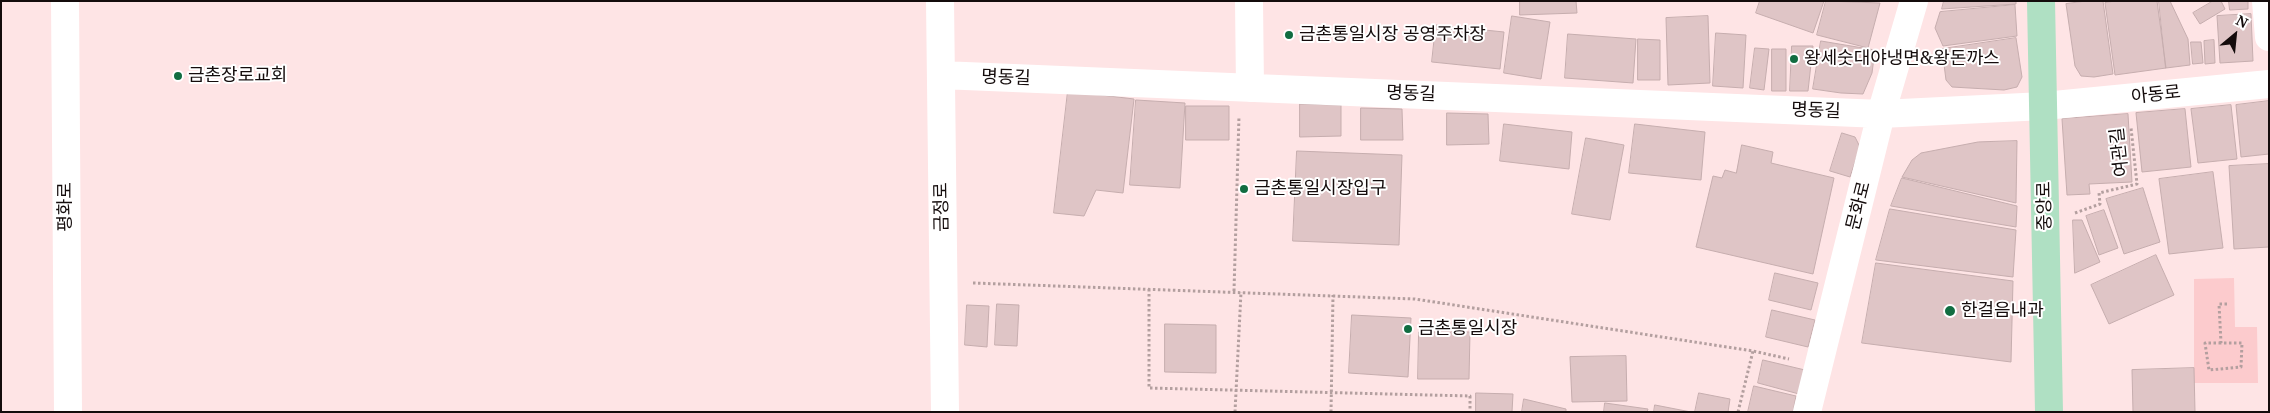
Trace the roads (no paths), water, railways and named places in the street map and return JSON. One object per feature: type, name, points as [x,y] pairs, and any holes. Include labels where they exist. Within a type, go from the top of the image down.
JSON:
[{"type":"main road","name":"중앙로","points":[[2041,1],[2049,412]]},
{"type":"street","name":"평화로","points":[[65,1],[68,412]]},
{"type":"street","name":"금정로","points":[[940,1],[945,412]]},
{"type":"street","points":[[1245,88],[1249,1]]},
{"type":"street","name":"문화로","points":[[1807,412],[1881,114],[1914,1]]},
{"type":"street","points":[[2266,1],[2269,38]]},
{"type":"street","name":"명동길","points":[[941,75],[1881,114],[2044,106]]},
{"type":"street","name":"아동로","points":[[2044,106],[2269,84]]},
{"type":"place","name":"금촌통일시장 공영주차장","points":[[1289,35]]},
{"type":"place","name":"왕세숫대야냉면&왕돈까스","points":[[1794,59]]},
{"type":"place","name":"금촌장로교회","points":[[178,76]]},
{"type":"place","name":"금촌통일시장입구","points":[[1244,189]]},
{"type":"place","name":"한걸음내과","points":[[1950,311]]},
{"type":"place","name":"금촌통일시장","points":[[1408,329]]}]
